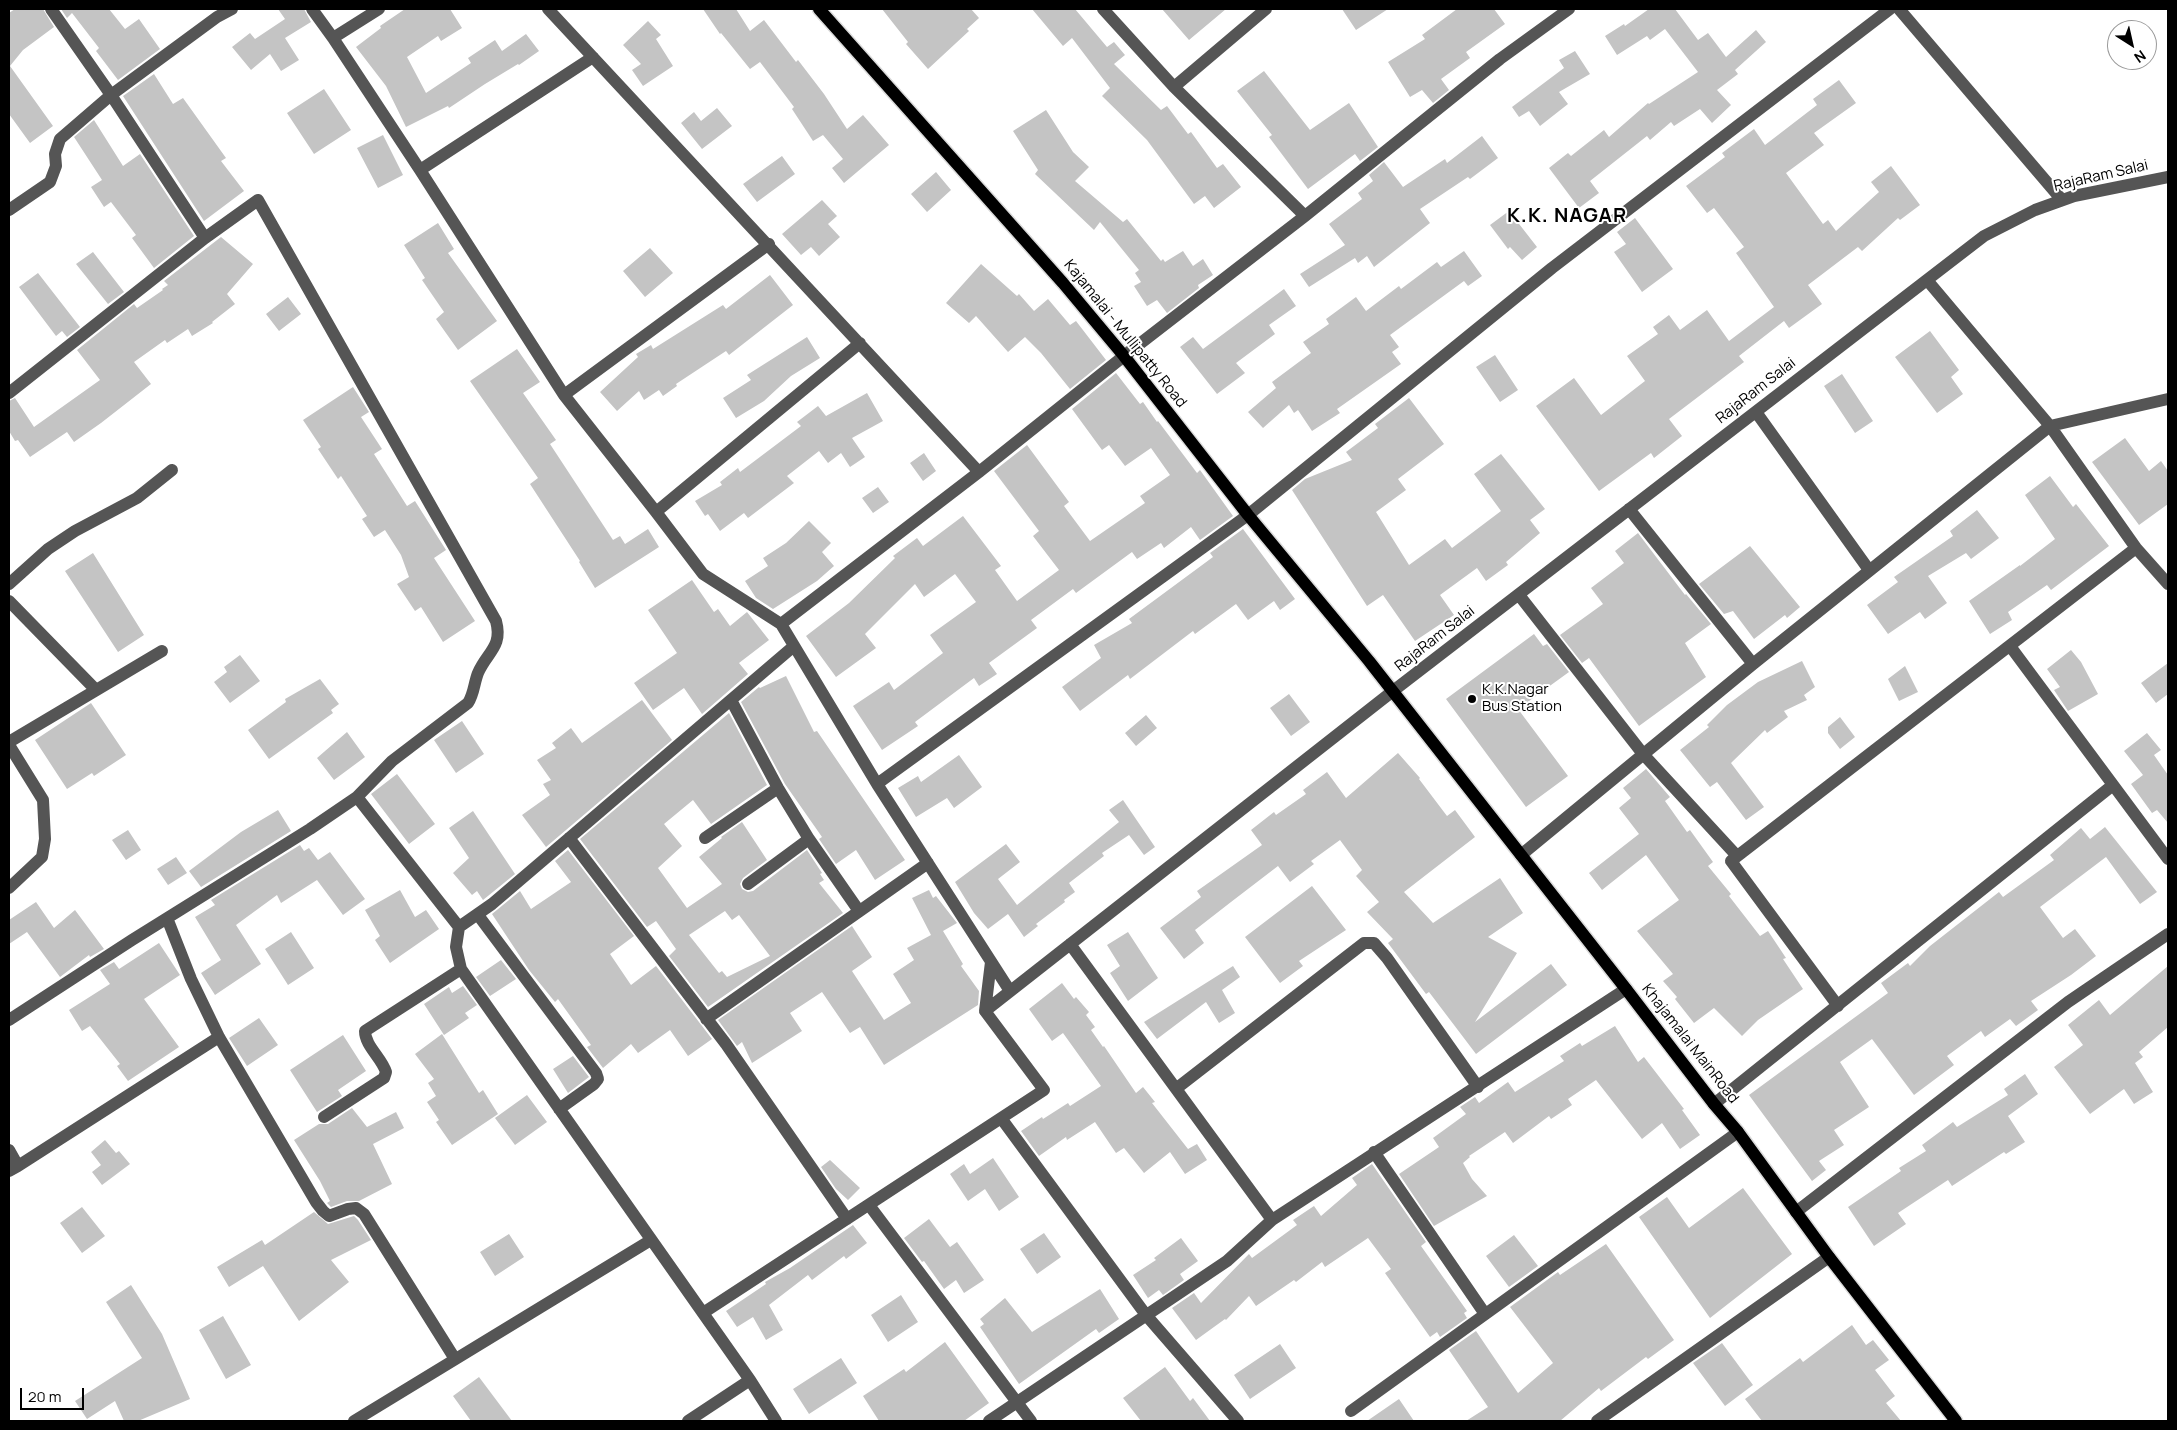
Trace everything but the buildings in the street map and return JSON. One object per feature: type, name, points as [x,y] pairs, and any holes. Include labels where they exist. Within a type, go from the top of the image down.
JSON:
[{"type":"main road","name":"Kajamalai - Mullipatty Road","points":[[819,9],[1063,283],[1124,356],[1248,515],[1393,691]]},
{"type":"main road","name":"Khajamalai MainRoad","points":[[1393,691],[1714,1104],[1738,1132],[1829,1257],[1956,1421]]},
{"type":"street","points":[[51,9],[206,238]]},
{"type":"street","points":[[9,210],[50,182],[56,166],[55,154],[60,139],[111,95],[217,17],[232,9]]},
{"type":"street","points":[[312,9],[420,170],[564,395],[703,574],[781,624],[877,784],[1010,991]]},
{"type":"street","points":[[333,38],[379,9]]},
{"type":"street","points":[[548,9],[769,244],[979,472]]},
{"type":"street","points":[[1103,9],[1174,87],[1305,216]]},
{"type":"street","points":[[1174,87],[1266,9]]},
{"type":"street","points":[[781,624],[979,472],[1124,356],[1305,216],[1500,59],[1568,9]]},
{"type":"street","points":[[877,784],[1248,515],[1552,268],[1890,9]]},
{"type":"street","points":[[1899,9],[2062,200]]},
{"type":"street","points":[[420,170],[593,57]]},
{"type":"street","name":"RajaRam Salai","points":[[985,1011],[1393,691],[1984,236],[2035,210],[2074,196],[2168,177]]},
{"type":"street","points":[[9,393],[206,238],[258,200],[496,621],[499,633],[496,643],[480,669],[468,703],[392,762],[356,797],[310,829],[9,1020]]},
{"type":"street","points":[[564,395],[769,244]]},
{"type":"street","points":[[1927,280],[2050,426],[2136,548],[2168,584]]},
{"type":"street","points":[[656,512],[860,343]]},
{"type":"street","points":[[1521,855],[1753,664],[2050,426],[2168,399]]},
{"type":"street","points":[[1756,412],[1869,570]]},
{"type":"street","points":[[9,584],[48,549],[75,531],[137,498],[172,470]]},
{"type":"street","points":[[1629,509],[1753,664]]},
{"type":"street","points":[[1838,1006],[1731,861],[2136,548]]},
{"type":"street","points":[[1519,595],[1643,754],[1737,856]]},
{"type":"street","points":[[9,601],[96,690]]},
{"type":"street","points":[[776,1421],[750,1380],[461,969],[456,946],[460,927],[478,915],[794,646]]},
{"type":"street","points":[[2010,646],[2168,859]]},
{"type":"street","points":[[9,888],[42,857],[45,839],[43,800],[9,743],[162,651]]},
{"type":"street","points":[[731,700],[778,788],[809,839],[859,911]]},
{"type":"street","points":[[1714,1104],[2113,785]]},
{"type":"street","points":[[705,838],[778,788]]},
{"type":"street","points":[[356,797],[460,927]]},
{"type":"street","points":[[569,838],[706,1019],[847,1219]]},
{"type":"street","points":[[748,884],[809,839]]},
{"type":"street","points":[[706,1019],[928,863]]},
{"type":"street","points":[[478,915],[596,1073],[598,1079],[594,1084],[558,1109]]},
{"type":"street","points":[[167,918],[191,979],[219,1037],[323,1211],[329,1216],[356,1208],[364,1214],[455,1360]]},
{"type":"street","points":[[1796,1212],[2068,1002],[2168,934]]},
{"type":"street","points":[[1177,1088],[1364,943],[1374,943],[1380,949],[1478,1087]]},
{"type":"street","points":[[1070,944],[1272,1220]]},
{"type":"street","points":[[703,1313],[1044,1090],[985,1011],[991,962]]},
{"type":"street","points":[[324,1118],[384,1078],[386,1072],[383,1063],[365,1037],[365,1031],[461,969]]},
{"type":"street","points":[[989,1421],[1227,1261],[1272,1220],[1626,989]]},
{"type":"street","points":[[9,1150],[13,1169],[219,1037]]},
{"type":"street","points":[[1465,1095],[1467,1072]]},
{"type":"street","points":[[1001,1118],[1146,1315],[1238,1421]]},
{"type":"street","points":[[1351,1411],[1738,1132]]},
{"type":"street","points":[[1374,1152],[1485,1314]]},
{"type":"street","points":[[869,1205],[1031,1421]]},
{"type":"street","points":[[354,1421],[650,1240]]},
{"type":"street","points":[[1597,1421],[1829,1257]]},
{"type":"street","points":[[688,1421],[750,1380]]},
{"type":"place","name":"K.K.Nagar Bus Station","points":[[1472,699]]},
{"type":"district","name":"K.K. NAGAR","points":[[1567,216]]}]
